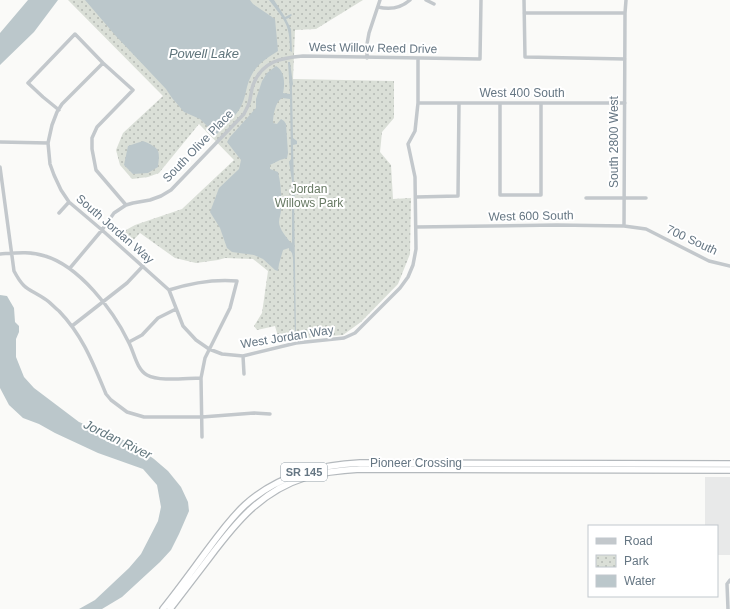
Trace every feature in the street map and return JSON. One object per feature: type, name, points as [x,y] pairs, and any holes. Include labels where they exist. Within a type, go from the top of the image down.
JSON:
[{"type":"highway","name":"Pioneer Crossing","points":[[163,609],[225,528],[245,506],[264,491],[289,477],[321,467],[338,464],[360,463],[730,464]]},
{"type":"highway","name":"Pioneer Crossing","points":[[170,609],[229,532],[249,510],[278,490],[306,477],[339,470],[360,469],[730,470]]},
{"type":"street","points":[[367,58],[369,33],[380,0]]},
{"type":"street","points":[[378,7],[388,9],[401,6],[410,0]]},
{"type":"street","points":[[426,0],[434,4]]},
{"type":"street","name":"West Willow Reed Drive","points":[[268,65],[283,58],[303,56],[480,59],[481,0]]},
{"type":"street","points":[[524,0],[525,58],[625,59]]},
{"type":"street","name":"South 2800 West","points":[[624,226],[624,13],[626,0]]},
{"type":"street","points":[[524,12],[624,13]]},
{"type":"street","points":[[58,110],[28,83],[75,34],[103,63],[133,90],[97,127],[92,138],[92,149],[96,170],[126,205]]},
{"type":"street","points":[[416,227],[415,177],[408,144],[415,132],[418,103],[418,58]]},
{"type":"street","name":"South Jordan Way","points":[[103,63],[62,104],[58,110],[52,126],[48,144],[50,164],[54,175],[69,202],[169,290],[183,326],[196,340],[209,349],[222,354]]},
{"type":"street","name":"South Olive Place","points":[[70,268],[102,230],[114,213],[126,205],[150,200],[171,190],[244,114],[258,75],[268,65]]},
{"type":"street","name":"West 400 South","points":[[418,103],[625,103]]},
{"type":"street","points":[[416,197],[458,196],[459,103]]},
{"type":"street","points":[[500,103],[500,196],[541,195],[541,103]]},
{"type":"street","points":[[0,142],[48,144]]},
{"type":"street","points":[[0,167],[14,271],[24,286],[31,292],[46,299],[72,326],[87,348],[106,394],[111,400],[128,412],[144,417],[202,417],[254,413],[270,414]]},
{"type":"street","points":[[586,198],[646,198]]},
{"type":"street","points":[[59,213],[69,202]]},
{"type":"street","name":"West 600 South","points":[[416,227],[557,225],[624,226],[646,229]]},
{"type":"street","name":"West Jordan Way","points":[[222,354],[244,356],[296,344],[344,338],[355,333],[400,288],[408,277],[413,265],[416,249],[416,227]]},
{"type":"street","name":"700 South","points":[[646,229],[709,261],[730,266]]},
{"type":"street","points":[[0,254],[27,252],[44,255],[63,263],[70,268],[89,285],[117,321],[129,342],[140,369],[144,373],[154,378],[201,378]]},
{"type":"street","points":[[72,326],[126,283],[143,266]]},
{"type":"street","points":[[169,290],[190,284],[225,280],[237,281],[230,308],[204,358],[201,378],[202,437]]},
{"type":"street","points":[[129,342],[142,335],[158,318],[176,309]]},
{"type":"street","points":[[244,356],[244,374]]},
{"type":"street","points":[[728,609],[727,585],[729,580]]},
{"type":"shaded area","points":[[705,477],[730,477],[730,555],[718,555],[718,525],[705,525]]},
{"type":"green space","name":"Jordan Willows Park","points":[[68,0],[363,0],[316,29],[295,30],[293,79],[394,81],[394,118],[382,132],[380,152],[391,165],[393,199],[411,198],[410,254],[398,284],[361,322],[343,335],[295,339],[280,343],[275,326],[257,330],[254,326],[262,313],[268,271],[253,259],[225,258],[196,263],[175,258],[140,233],[128,246],[119,238],[126,230],[135,225],[182,209],[234,160],[199,124],[159,173],[148,177],[132,179],[120,165],[116,150],[123,133],[163,96]]},
{"type":"water","points":[[28,0],[58,0],[34,32],[0,65],[0,33]]},
{"type":"water","name":"Powell Lake","points":[[85,0],[250,0],[253,4],[275,19],[278,51],[262,62],[255,70],[249,80],[239,110],[216,135],[200,119],[184,112],[166,89],[115,35]]},
{"type":"water","points":[[269,0],[274,0],[285,17],[291,14],[292,15],[286,19],[291,29],[292,52],[290,51],[289,35],[286,23]]},
{"type":"water","points":[[288,62],[290,62],[293,84],[293,138],[297,141],[297,144],[293,145],[294,189],[297,192],[294,197],[297,339],[295,337],[293,258],[289,248],[283,250],[278,271],[263,259],[254,255],[232,252],[227,248],[220,228],[210,212],[219,188],[239,169],[241,160],[227,142],[256,108],[256,99],[262,81],[267,73],[276,66],[283,74],[283,93],[290,94]],"holes":[[[282,98],[290,99],[291,159],[289,162],[292,181],[291,243],[279,225],[281,196],[278,172],[270,169],[270,165],[287,158],[286,124],[281,119],[277,124],[273,123],[273,120],[275,109],[280,100]]]},
{"type":"water","points":[[143,141],[158,150],[158,167],[148,173],[133,174],[124,165],[128,146]]},
{"type":"water","name":"Jordan River","points":[[0,295],[7,296],[14,308],[15,322],[19,326],[19,332],[16,339],[16,357],[24,377],[34,388],[79,422],[131,443],[154,459],[168,471],[181,487],[188,502],[189,511],[171,550],[122,597],[102,609],[79,609],[95,600],[129,568],[141,554],[158,521],[161,507],[157,485],[143,469],[98,453],[39,424],[23,418],[9,405],[0,388]]}]
